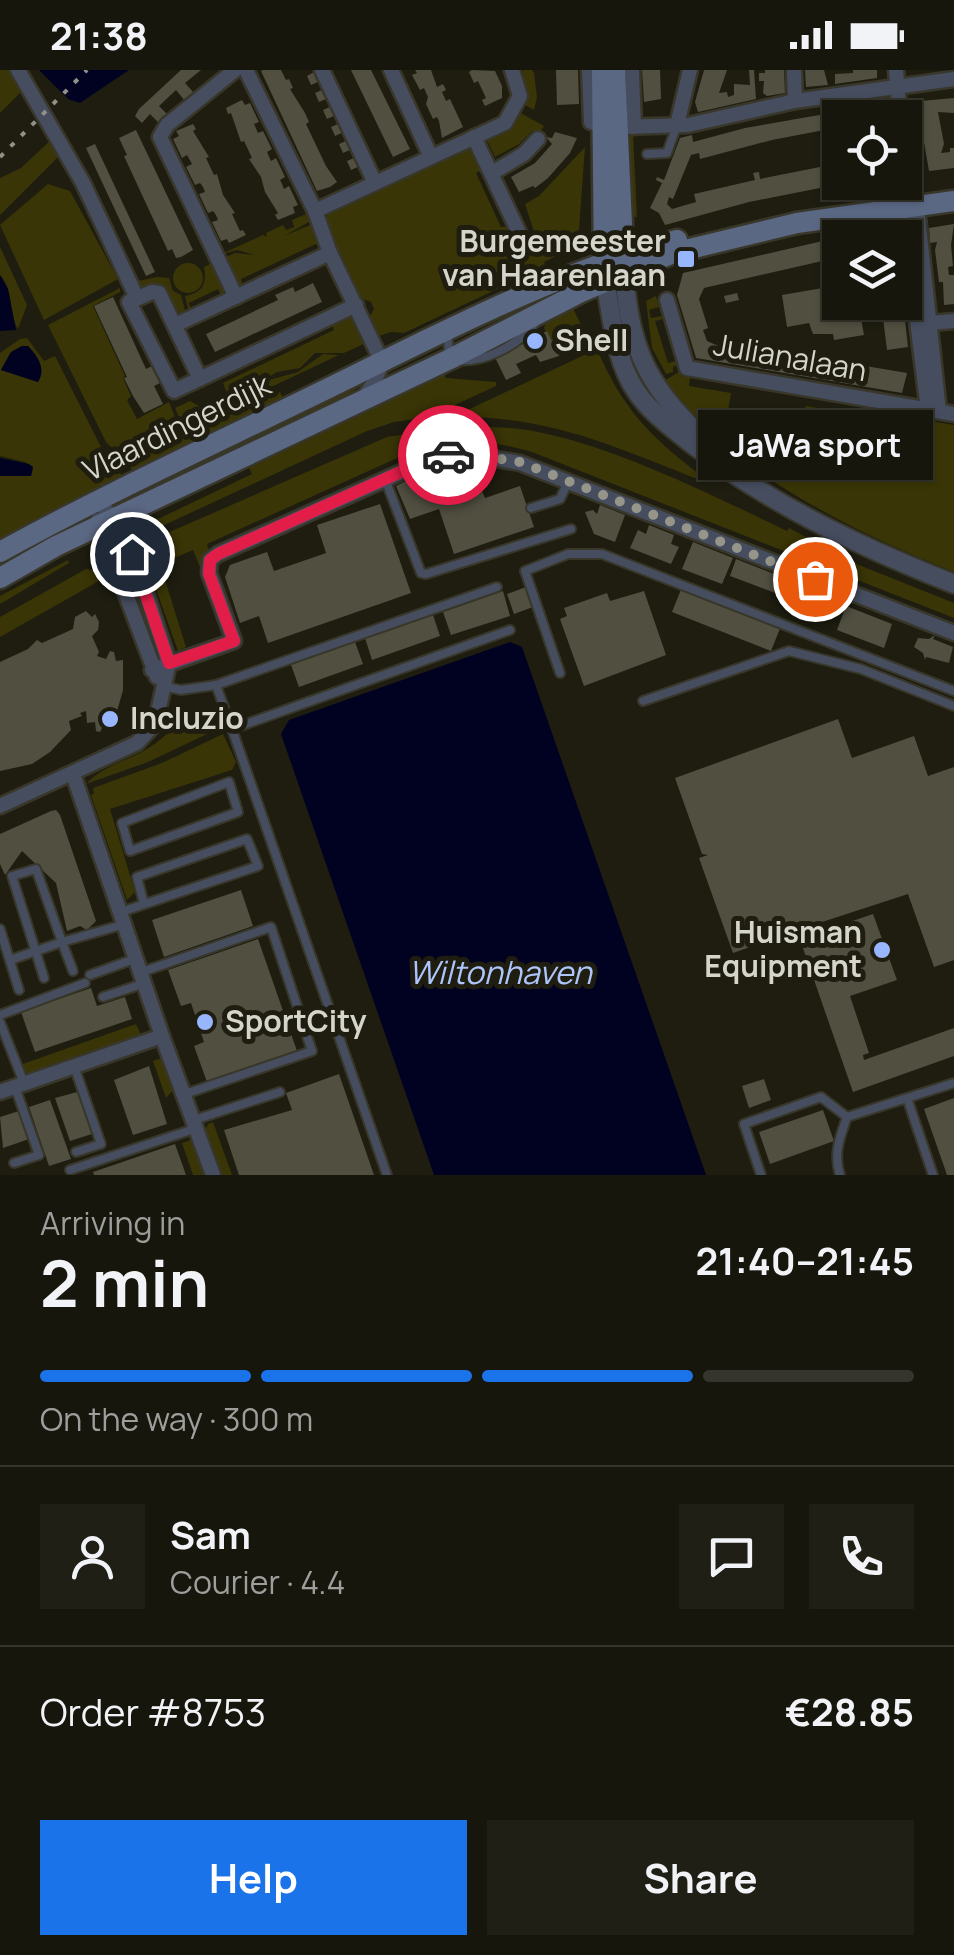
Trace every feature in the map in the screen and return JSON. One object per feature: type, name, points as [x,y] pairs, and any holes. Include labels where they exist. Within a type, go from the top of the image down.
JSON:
[{"type":"main road","points":[[602,70],[619,127]]},
{"type":"main road","points":[[616,70],[619,127],[614,269],[725,227],[909,202],[954,201]]},
{"type":"main road","points":[[909,202],[954,189]]},
{"type":"main road","name":"Vlaardingerdijk","points":[[0,578],[106,522],[450,359],[614,269]]},
{"type":"main road","name":"Vlaardingerdijk","points":[[0,552],[96,500],[507,303],[614,269]]},
{"type":"street","points":[[18,70],[84,185],[137,298]]},
{"type":"street","points":[[235,70],[167,125],[160,137],[236,297]]},
{"type":"street","points":[[246,70],[315,211],[330,253],[382,362],[361,402]]},
{"type":"street","points":[[322,70],[375,183]]},
{"type":"street","points":[[391,70],[431,156]]},
{"type":"street","points":[[315,211],[506,122],[517,106],[519,86],[512,70]]},
{"type":"street","points":[[589,70],[591,122],[619,127],[677,125],[896,77],[954,79]]},
{"type":"street","points":[[619,127],[632,70]]},
{"type":"street","points":[[677,125],[690,70]]},
{"type":"street","points":[[794,70],[796,101]]},
{"type":"street","points":[[474,137],[520,236]]},
{"type":"street","points":[[492,173],[524,154],[538,139]]},
{"type":"street","points":[[909,202],[923,323],[940,412]]},
{"type":"street","points":[[175,325],[330,253]]},
{"type":"street","points":[[614,269],[639,357],[650,379],[710,445],[802,516],[878,554],[954,584]]},
{"type":"street","name":"Vlaardingerdijk","points":[[200,378],[160,293],[152,292],[129,302],[174,391],[356,305]]},
{"type":"street","name":"Julianalaan","points":[[667,300],[687,368],[940,412]]},
{"type":"street","points":[[923,323],[954,320]]},
{"type":"street","points":[[152,670],[234,641],[209,574],[210,560],[434,457],[468,454],[520,462],[954,633]]},
{"type":"street","points":[[96,500],[152,670],[162,686]]},
{"type":"street","points":[[0,806],[137,743],[151,728],[158,712],[169,663],[128,542],[106,522]]},
{"type":"street","points":[[73,774],[213,1175]]},
{"type":"street","points":[[13,1088],[162,1036]]},
{"type":"lane","points":[[646,154],[668,153],[677,125]]},
{"type":"lane","points":[[447,332],[450,359]]},
{"type":"lane","points":[[386,479],[421,573],[572,529]]},
{"type":"lane","points":[[532,508],[560,500],[568,482]]},
{"type":"lane","points":[[560,672],[525,571],[568,554],[602,554],[954,691]]},
{"type":"lane","points":[[162,686],[181,690],[216,685],[497,587]]},
{"type":"lane","points":[[232,729],[510,630]]},
{"type":"lane","points":[[643,702],[789,651],[861,669],[954,706]]},
{"type":"lane","points":[[216,685],[387,1175]]},
{"type":"lane","points":[[229,782],[238,812],[130,851],[122,823],[229,782]]},
{"type":"lane","points":[[10,960],[123,918],[144,904],[258,866],[247,838],[137,877],[144,904]]},
{"type":"lane","points":[[44,978],[12,876],[36,869],[72,970]]},
{"type":"lane","points":[[14,1163],[39,1155],[13,1088],[0,1019],[87,979],[141,971],[271,927],[312,1051],[185,1094]]},
{"type":"lane","points":[[0,930],[19,990]]},
{"type":"lane","points":[[104,997],[141,971]]},
{"type":"lane","points":[[74,1066],[100,1144],[76,1152]]},
{"type":"lane","points":[[847,1117],[954,1083]]},
{"type":"lane","points":[[70,1170],[280,1092]]},
{"type":"lane","points":[[761,1175],[744,1124],[820,1096],[847,1117]]},
{"type":"lane","points":[[907,1098],[933,1175]]},
{"type":"lane","points":[[840,1175],[837,1145],[847,1117]]},
{"type":"shaded area","points":[[0,70],[13,70],[23,90],[0,113]]},
{"type":"shaded area","points":[[523,70],[534,73],[534,110],[523,104]]},
{"type":"shaded area","points":[[519,112],[544,126],[539,135],[532,131],[519,144],[495,157],[485,136],[516,118]]},
{"type":"shaded area","points":[[633,133],[637,217],[628,218],[628,134]]},
{"type":"shaded area","points":[[51,140],[58,157],[0,215],[0,178],[21,168]]},
{"type":"shaded area","points":[[469,147],[484,169],[476,173],[501,227],[510,226],[507,235],[513,246],[535,235],[525,204],[539,196],[585,147],[579,230],[568,248],[544,262],[546,266],[404,333],[376,337],[368,319],[374,309],[371,302],[357,297],[324,225],[330,209]]},
{"type":"shaded area","points":[[48,184],[70,191],[118,279],[44,320],[0,225]]},
{"type":"shaded area","points":[[306,214],[309,222],[284,236],[310,225],[318,243],[241,279],[243,287],[235,285],[221,259],[235,253],[255,255],[237,250],[219,255],[263,235],[267,237],[266,233],[283,225],[286,230],[294,227],[292,220]]},
{"type":"shaded area","points":[[0,247],[27,305],[18,329],[0,275]]},
{"type":"shaded area","points":[[214,262],[226,292],[222,297],[218,289],[189,303],[189,313],[185,296],[200,290],[204,267]]},
{"type":"shaded area","points":[[188,263],[198,268],[203,278],[198,288],[188,293],[178,288],[173,278],[178,268]]},
{"type":"shaded area","points":[[169,278],[173,291],[181,295],[186,314],[176,312],[161,285],[139,288],[133,282]]},
{"type":"shaded area","points":[[120,288],[120,292],[93,306],[125,376],[131,396],[127,400],[137,419],[169,402],[176,420],[149,435],[155,441],[120,456],[106,442],[48,325]]},
{"type":"shaded area","points":[[656,296],[659,307],[649,310],[651,318],[662,316],[663,319],[655,321],[668,363],[676,361],[677,365],[666,374],[652,348],[646,301]]},
{"type":"shaded area","points":[[573,308],[589,342],[559,356],[544,328],[547,320]]},
{"type":"shaded area","points":[[354,317],[368,342],[344,353],[315,353],[300,368],[277,372],[247,390],[227,393],[223,383],[334,330],[331,323]]},
{"type":"shaded area","points":[[27,338],[44,361],[55,356],[101,447],[122,476],[0,539],[0,476],[31,476],[33,468],[0,456],[0,353]],"holes":[[[22,346],[41,366],[38,382],[1,370],[11,352]]]},
{"type":"shaded area","points":[[597,349],[628,405],[668,448],[702,476],[700,480],[554,428],[459,417]]},
{"type":"shaded area","points":[[323,354],[339,355],[184,428],[175,408],[190,401],[204,409],[216,408],[228,397],[250,393],[269,380],[298,372]]},
{"type":"shaded area","points":[[443,369],[446,378],[496,382],[496,386],[429,417],[367,431],[160,527],[156,520],[252,474],[249,468],[373,409]]},
{"type":"shaded area","points":[[679,372],[690,378],[689,386],[731,393],[728,411],[795,422],[802,419],[806,406],[905,423],[907,417],[954,425],[954,572],[834,517],[759,471],[724,445],[662,382]]},
{"type":"shaded area","points":[[373,376],[329,409],[144,496],[141,489],[321,405],[356,381]]},
{"type":"shaded area","points":[[280,392],[284,401],[132,471],[128,462]]},
{"type":"shaded area","points":[[451,427],[528,430],[626,459],[787,531],[789,528],[859,565],[954,603],[954,618],[532,452],[492,443],[453,441],[426,445],[207,544],[209,552],[203,556],[200,567],[193,550],[160,564],[186,647],[178,651],[146,561],[149,541],[387,437]]},
{"type":"shaded area","points":[[68,560],[69,563],[0,604],[0,596]]},
{"type":"shaded area","points":[[86,569],[93,570],[99,581],[0,637],[0,617]]},
{"type":"shaded area","points":[[197,714],[219,717],[222,727],[148,762],[86,784],[100,772],[150,747]]},
{"type":"shaded area","points":[[223,734],[236,762],[232,770],[110,809],[135,892],[127,900],[91,795],[93,788],[162,763]]},
{"type":"shaded area","points":[[136,1024],[141,1035],[22,1073],[20,1065]]},
{"type":"shaded area","points":[[165,1057],[175,1088],[166,1098],[153,1061]]},
{"type":"shaded area","points":[[213,1122],[232,1175],[219,1175],[204,1133]]},
{"type":"shaded area","points":[[191,1140],[204,1175],[193,1175],[182,1143]]},
{"type":"water","points":[[39,70],[129,70],[80,103],[68,99]]},
{"type":"water","points":[[0,275],[8,289],[16,330],[0,331]]},
{"type":"water","points":[[28,346],[40,363],[38,382],[1,370],[11,352]]},
{"type":"water","points":[[0,458],[29,464],[33,467],[31,476],[0,476]]},
{"type":"water","name":"Wiltonhaven","points":[[510,642],[522,647],[706,1175],[434,1175],[281,734],[289,720]]},
{"type":"building","points":[[181,70],[201,70],[185,83],[194,93],[185,101],[176,90],[159,106],[169,116],[160,124],[150,114],[142,123],[135,116],[139,109]]},
{"type":"building","points":[[263,70],[281,70],[289,79],[293,88],[290,89],[309,122],[306,124],[337,182],[330,187],[317,191]]},
{"type":"building","points":[[351,70],[371,70],[410,149],[393,157]]},
{"type":"building","points":[[415,70],[431,70],[437,87],[443,84],[446,101],[450,99],[463,127],[442,138],[439,121],[437,117],[433,119],[426,104],[424,88],[420,90],[412,75],[417,73]]},
{"type":"building","points":[[556,70],[578,70],[579,104],[557,105]]},
{"type":"building","points":[[642,70],[660,70],[661,99],[644,102]]},
{"type":"building","points":[[704,70],[727,70],[719,93],[727,92],[728,97],[734,95],[734,84],[750,85],[749,70],[754,70],[756,99],[698,112],[695,102]]},
{"type":"building","points":[[784,70],[785,93],[763,93],[764,81],[759,81],[759,73]]},
{"type":"building","points":[[805,70],[824,70],[828,85],[806,87]]},
{"type":"building","points":[[877,70],[877,78],[835,84],[835,74]]},
{"type":"building","points":[[316,71],[320,81],[311,85],[307,76]]},
{"type":"building","points":[[495,71],[502,86],[502,98],[485,106],[482,100],[486,98],[478,81],[474,83],[469,72]]},
{"type":"building","points":[[324,89],[328,98],[319,102],[315,93]]},
{"type":"building","points":[[954,98],[954,113],[938,112],[944,144],[941,153],[954,148],[954,168],[929,171],[922,101]]},
{"type":"building","points":[[242,100],[245,105],[250,103],[259,122],[254,124],[258,133],[263,131],[272,149],[267,152],[271,161],[276,158],[285,177],[280,180],[284,189],[289,186],[298,205],[293,207],[295,213],[278,220],[226,108]]},
{"type":"building","points":[[332,106],[336,115],[327,119],[323,110]]},
{"type":"building","points":[[822,115],[822,130],[700,159],[699,153],[691,155],[673,199],[669,197],[667,204],[672,209],[696,202],[694,194],[755,180],[753,173],[759,172],[760,179],[822,167],[822,188],[665,225],[659,213],[650,208],[662,183],[657,177],[664,180],[680,138],[692,135],[693,142]]},
{"type":"building","points":[[340,123],[344,132],[335,136],[331,127]]},
{"type":"building","points":[[193,124],[240,231],[246,235],[229,243],[227,239],[221,241],[212,222],[218,220],[216,215],[213,211],[208,213],[199,194],[205,192],[203,187],[200,183],[195,185],[186,167],[192,164],[187,155],[182,158],[173,139],[179,136],[176,131]]},
{"type":"building","points":[[136,130],[193,250],[181,257],[176,258],[172,249],[168,251],[124,156],[127,155],[119,138]]},
{"type":"building","points":[[555,132],[577,138],[570,153],[535,188],[519,192],[511,177],[535,163],[552,144],[546,137],[552,138]]},
{"type":"building","points":[[348,140],[352,149],[343,153],[339,144]]},
{"type":"building","points":[[95,144],[155,272],[146,276],[86,148]]},
{"type":"building","points":[[356,157],[360,166],[351,170],[347,161]]},
{"type":"building","points":[[954,224],[953,266],[948,267],[949,275],[954,275],[954,304],[944,305],[937,242],[930,243],[929,228]]},
{"type":"building","points":[[822,241],[822,261],[704,288],[699,299],[708,328],[703,330],[707,341],[723,348],[724,342],[907,373],[902,393],[696,358],[677,295],[683,273]]},
{"type":"building","points":[[313,283],[322,302],[215,352],[206,334],[278,300],[275,295],[293,287],[295,292]]},
{"type":"building","points":[[822,288],[822,320],[861,320],[864,335],[834,340],[833,334],[813,334],[809,323],[787,327],[782,295]]},
{"type":"building","points":[[737,293],[739,300],[726,303],[724,296]]},
{"type":"building","points":[[113,297],[146,369],[152,366],[160,383],[154,386],[163,404],[144,413],[124,378],[127,377],[94,306]]},
{"type":"building","points":[[883,320],[905,320],[908,347],[887,350]]},
{"type":"building","points":[[547,331],[559,356],[540,362],[536,355],[516,364],[521,373],[506,380],[491,349],[506,342],[510,351]]},
{"type":"building","points":[[457,465],[462,482],[478,482],[485,498],[520,486],[534,527],[454,554],[439,509],[410,519],[396,486],[428,470]]},
{"type":"building","points":[[380,504],[411,593],[268,643],[259,616],[240,623],[225,577],[230,565],[267,552],[274,571],[326,553],[317,525]]},
{"type":"building","points":[[600,505],[625,515],[615,542],[594,534],[585,512],[593,510],[597,514]]},
{"type":"building","points":[[649,525],[674,535],[671,544],[679,547],[671,564],[630,548],[638,530],[646,534]]},
{"type":"building","points":[[693,542],[733,558],[722,584],[682,569]]},
{"type":"building","points":[[736,559],[782,577],[775,593],[730,576]]},
{"type":"building","points":[[792,585],[822,594],[812,619],[783,607]]},
{"type":"building","points":[[526,587],[533,607],[514,614],[507,594]]},
{"type":"building","points":[[682,587],[781,626],[771,651],[672,612]]},
{"type":"building","points":[[503,591],[510,616],[451,635],[443,612]]},
{"type":"building","points":[[644,591],[666,655],[584,686],[560,619],[567,616],[564,608],[607,593],[610,601]]},
{"type":"building","points":[[846,606],[892,624],[884,648],[837,630]]},
{"type":"building","points":[[86,611],[92,617],[95,614],[99,622],[92,636],[97,656],[106,659],[110,651],[116,661],[123,660],[123,690],[116,715],[100,732],[96,731],[95,722],[87,723],[86,711],[80,713],[82,716],[69,721],[71,730],[50,752],[32,764],[0,771],[0,662],[28,649],[37,640],[42,643],[73,629],[75,617]]},
{"type":"building","points":[[433,615],[440,636],[372,660],[365,638]]},
{"type":"building","points":[[935,635],[933,639],[953,647],[949,663],[926,657],[925,660],[914,647],[918,638]]},
{"type":"building","points":[[355,642],[363,664],[299,687],[291,665]]},
{"type":"building","points":[[838,719],[852,758],[914,736],[928,776],[954,767],[954,960],[934,967],[908,894],[816,924],[826,930],[873,914],[897,980],[850,996],[869,1053],[863,1055],[864,1060],[954,1028],[954,1056],[853,1092],[797,931],[733,953],[699,858],[708,855],[702,854],[675,778]]},
{"type":"building","points":[[51,811],[60,815],[96,921],[87,930],[80,926],[67,931],[56,883],[22,851],[5,875],[0,864],[0,834]]},
{"type":"building","points":[[241,890],[253,926],[164,957],[152,920]]},
{"type":"building","points":[[258,939],[297,1051],[207,1082],[194,1046],[204,1042],[191,1003],[181,1006],[168,970]]},
{"type":"building","points":[[91,988],[97,1006],[125,997],[132,1019],[35,1052],[21,1012]]},
{"type":"building","points":[[149,1066],[167,1124],[133,1135],[114,1080]]},
{"type":"building","points":[[339,1074],[374,1175],[239,1175],[224,1130],[292,1110],[286,1093]]},
{"type":"building","points":[[764,1079],[771,1100],[749,1108],[742,1086]]},
{"type":"building","points":[[81,1091],[95,1133],[70,1141],[55,1098]]},
{"type":"building","points":[[954,1098],[954,1175],[947,1175],[924,1109]]},
{"type":"building","points":[[50,1100],[71,1159],[49,1166],[29,1107]]},
{"type":"building","points":[[823,1110],[834,1141],[770,1164],[759,1132]]},
{"type":"building","points":[[19,1111],[29,1139],[3,1148],[0,1117]]},
{"type":"building","points":[[175,1144],[186,1175],[94,1175],[93,1172]]},
{"type":"railway","points":[[0,157],[87,70]]},
{"type":"way so far","points":[[448,455],[520,462],[815,579]]},
{"type":"place","name":"Burgemeester van Haarenlaan","points":[[686,259]]},
{"type":"place","name":"Shell","points":[[535,341]]},
{"type":"place","name":"JaWa sport","points":[[815,579]]},
{"type":"place","name":"Incluzio","points":[[110,719]]},
{"type":"place","name":"Huisman Equipment","points":[[882,950]]},
{"type":"place","name":"SportCity","points":[[205,1022]]},
{"type":"route","points":[[132,554],[169,663],[234,641],[209,574],[210,560],[218,554],[434,457],[448,455]]}]
